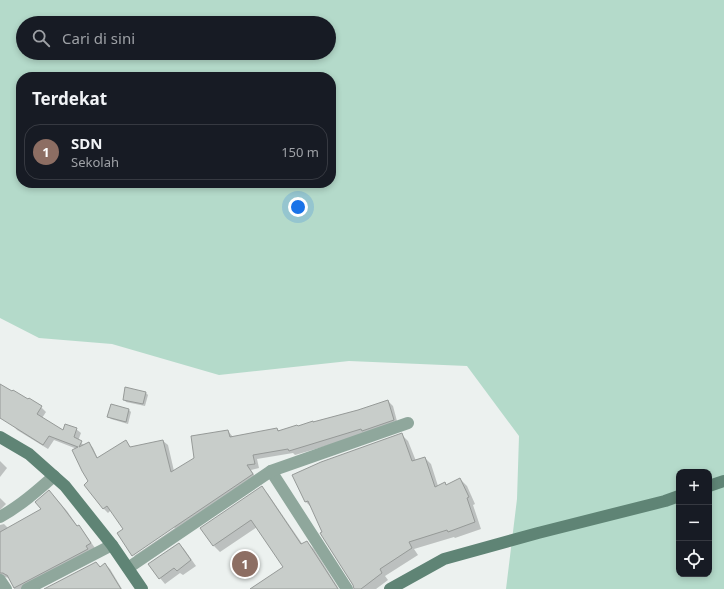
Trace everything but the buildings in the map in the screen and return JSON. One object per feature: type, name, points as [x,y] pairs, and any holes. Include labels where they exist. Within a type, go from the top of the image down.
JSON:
[{"type":"street","points":[[128,568],[271,471],[408,423]]},
{"type":"street","points":[[0,437],[29,454],[65,486],[112,545],[142,589]]},
{"type":"street","points":[[271,471],[347,589]]},
{"type":"street","points":[[0,517],[28,499],[54,476]]},
{"type":"street","points":[[712,485],[724,482]]},
{"type":"street","points":[[390,589],[444,559],[676,497]]},
{"type":"street","points":[[27,589],[112,545]]},
{"type":"street","points":[[0,580],[6,589]]},
{"type":"green space","points":[[0,0],[724,0],[724,589],[506,589],[517,499],[519,436],[467,366],[349,361],[219,375],[112,344],[39,338],[0,318]]},
{"type":"place","name":"SDN","points":[[245,564]]}]
